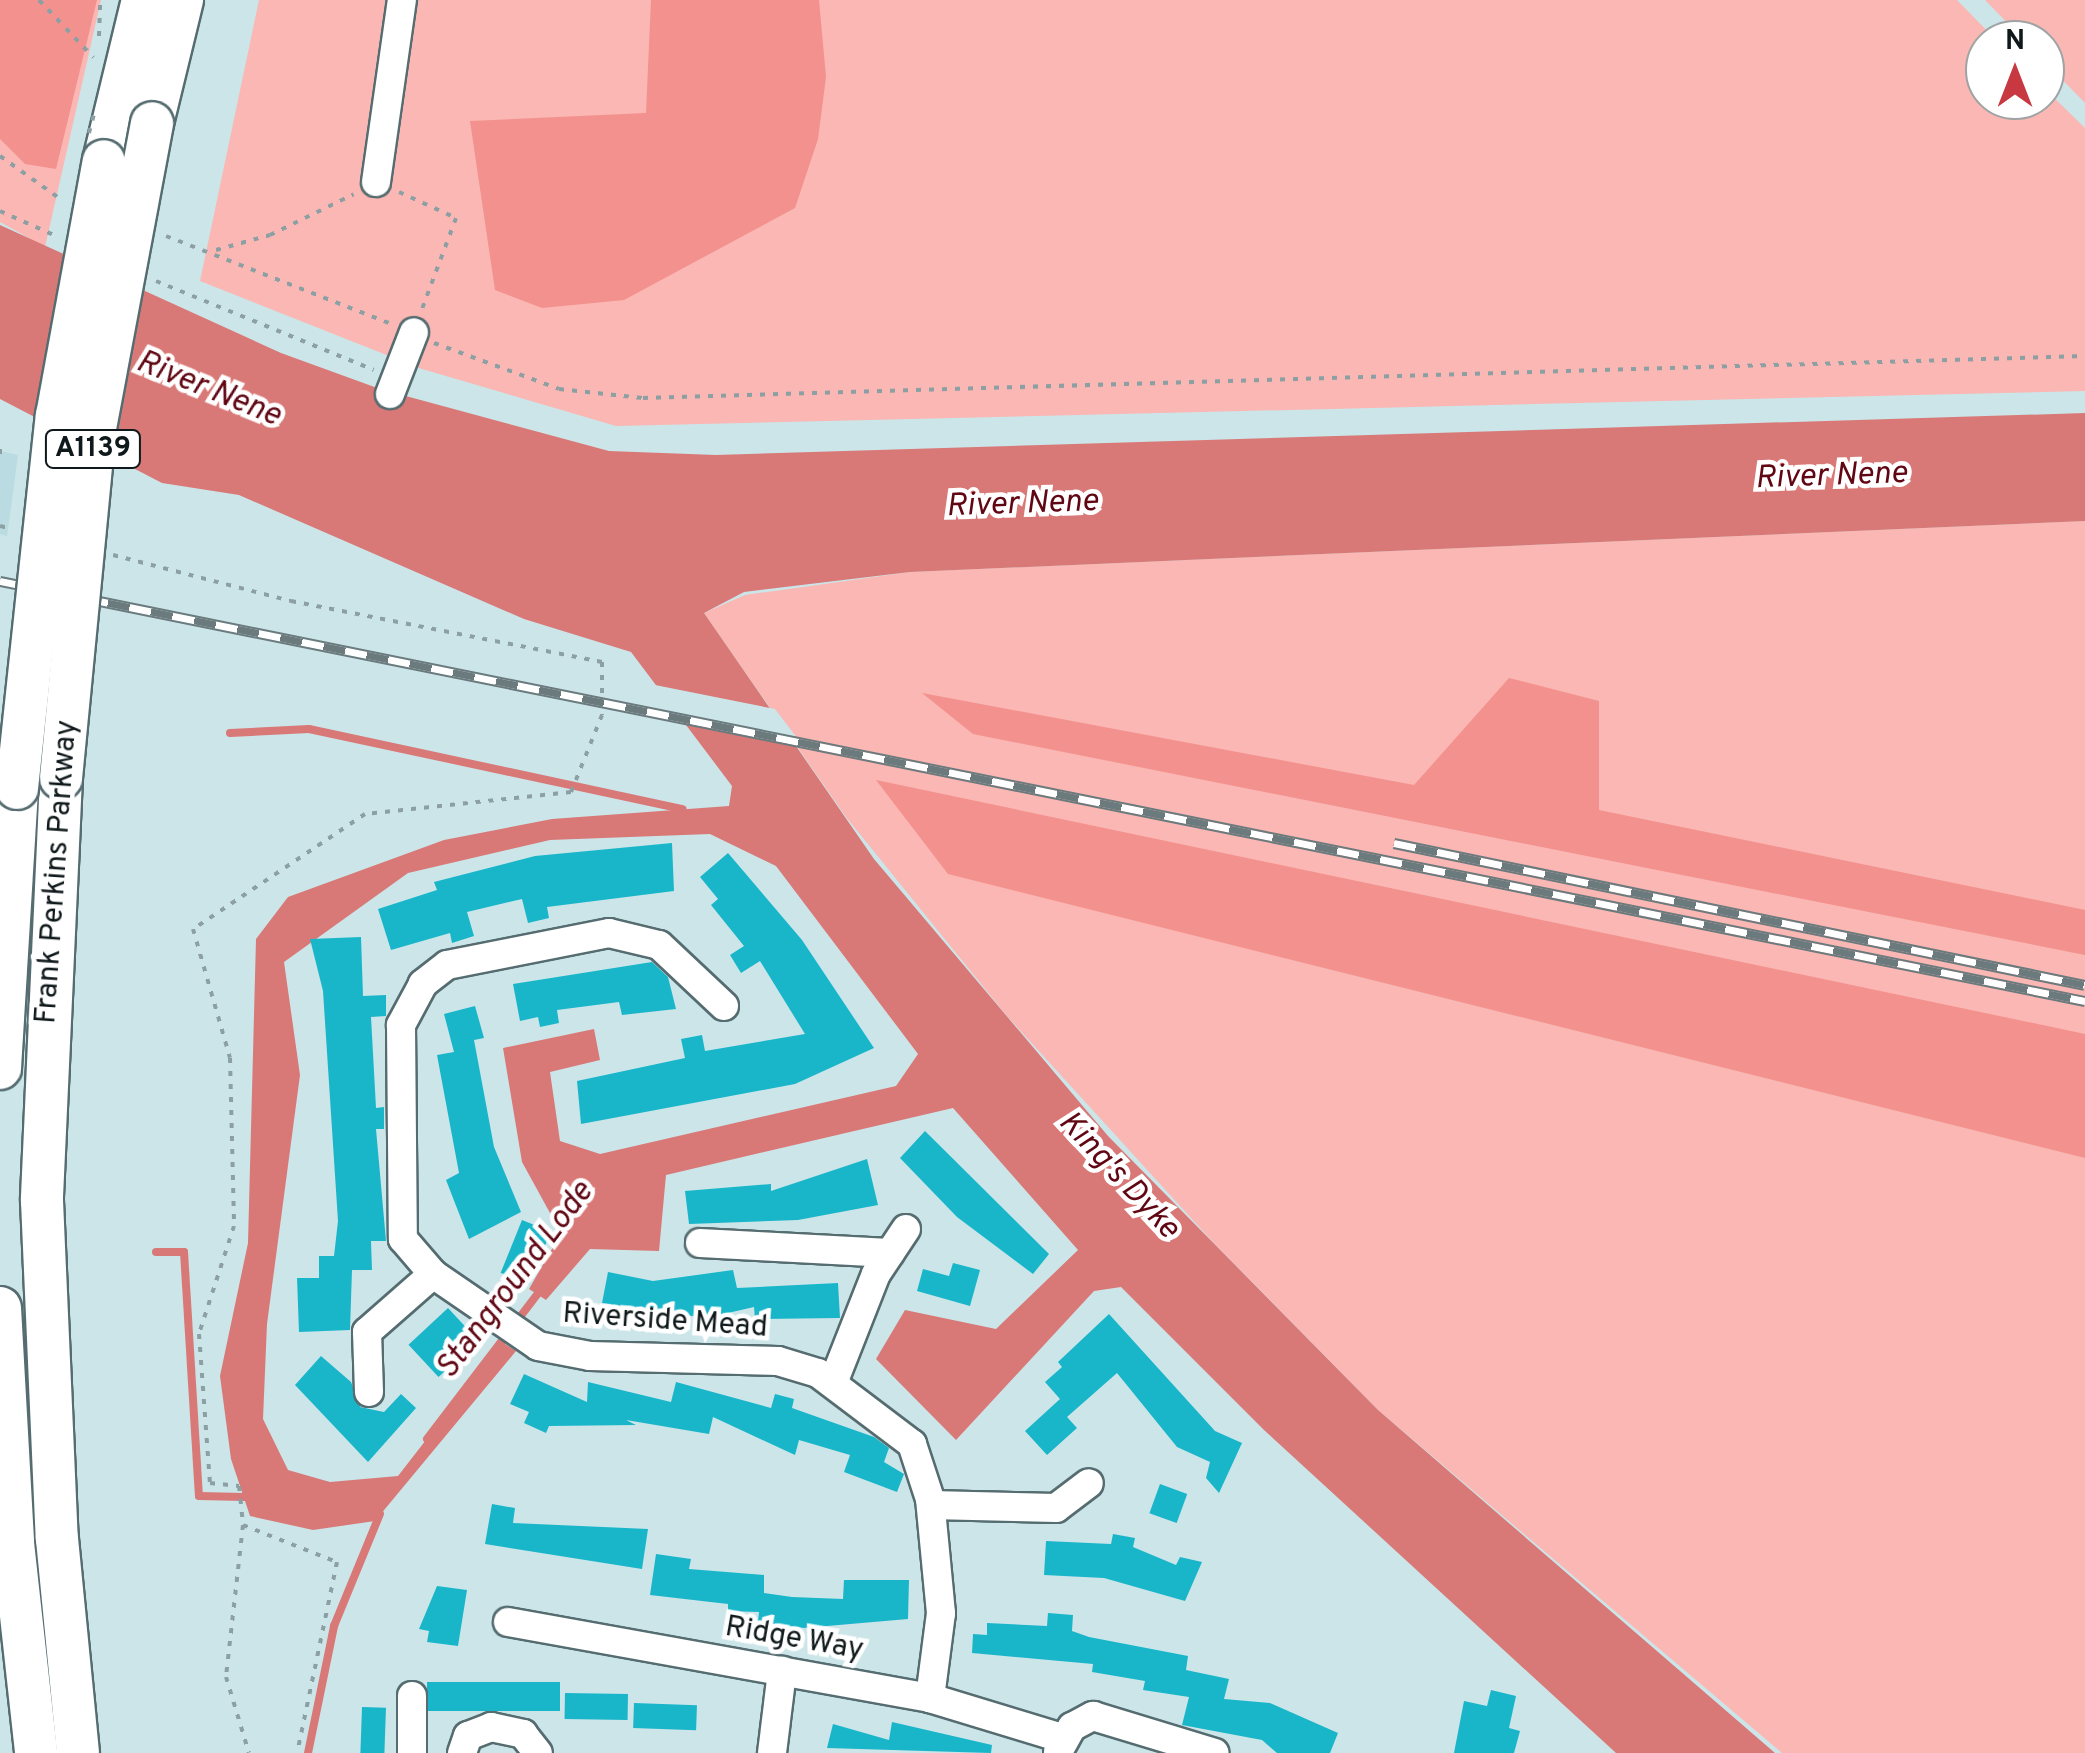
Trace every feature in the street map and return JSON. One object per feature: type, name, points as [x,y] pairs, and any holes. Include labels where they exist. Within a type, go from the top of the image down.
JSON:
[{"type":"highway","name":"Frank Perkins Parkway","points":[[0,1068],[17,788],[57,416],[104,161],[143,0]]},
{"type":"highway","name":"Frank Perkins Parkway","points":[[78,1753],[57,1538],[42,1201],[61,778],[95,428],[152,123],[182,0]]},
{"type":"highway","points":[[0,1308],[13,1543],[36,1753]]},
{"type":"street","points":[[376,182],[402,0]]},
{"type":"street","points":[[390,394],[399,333]]},
{"type":"street","name":"Riverside Mead","points":[[724,1006],[659,945],[608,934],[448,965],[423,984],[401,1025],[402,1239],[433,1274],[525,1337],[590,1356],[778,1362],[833,1383],[912,1444],[931,1505],[940,1613],[930,1698]]},
{"type":"street","points":[[833,1383],[890,1253],[906,1228]]},
{"type":"street","points":[[700,1244],[890,1253]]},
{"type":"street","points":[[369,1392],[368,1332],[433,1274]]},
{"type":"street","points":[[931,1505],[1056,1508],[1089,1483]]},
{"type":"street","name":"Ridge Way","points":[[508,1622],[930,1698],[1061,1746]]},
{"type":"street","points":[[772,1753],[782,1671]]},
{"type":"street","points":[[412,1696],[412,1753]]},
{"type":"street","points":[[1061,1746],[1093,1716],[1215,1753]]},
{"type":"street","points":[[462,1753],[468,1736],[491,1727],[523,1734],[538,1753]]},
{"type":"path","points":[[39,0],[80,34],[98,65]]},
{"type":"path","points":[[399,333],[456,218],[376,182],[270,235],[216,250],[399,333],[559,390],[643,398],[2085,356]]},
{"type":"path","points":[[0,211],[28,224]]},
{"type":"path","points":[[228,313],[378,372],[384,356]]},
{"type":"path","points":[[0,450],[0,461]]},
{"type":"path","points":[[0,526],[18,531]]},
{"type":"path","points":[[109,554],[291,602],[602,662],[602,715],[571,792],[365,814],[193,929],[230,1077],[234,1226],[199,1334],[210,1482],[240,1486],[243,1525],[226,1677],[249,1753]]},
{"type":"path","points":[[243,1525],[336,1562],[297,1753]]},
{"type":"shaded area","points":[[0,0],[101,0],[45,247],[0,222]]},
{"type":"shaded area","points":[[0,0],[97,0],[56,169],[25,164],[0,139]]},
{"type":"shaded area","points":[[259,0],[1957,0],[1976,20],[1965,20],[1965,120],[2065,120],[2065,108],[2085,128],[2085,391],[616,426],[422,369],[200,281]]},
{"type":"shaded area","points":[[651,0],[819,0],[826,77],[818,139],[795,208],[624,300],[542,308],[495,290],[470,121],[646,113]]},
{"type":"shaded area","points":[[1985,0],[2085,0],[2085,103],[2065,82],[2065,20],[2004,20]]},
{"type":"shaded area","points":[[0,451],[18,455],[7,536],[0,534]]},
{"type":"shaded area","points":[[2085,521],[2085,1753],[1782,1753],[1378,1410],[1212,1241],[1007,1016],[846,817],[704,613],[745,595],[910,572]]},
{"type":"shaded area","points":[[1509,678],[1599,701],[1599,810],[2085,910],[2085,955],[973,734],[922,693],[1414,785]]},
{"type":"shaded area","points":[[876,780],[2085,1034],[2085,1158],[948,874]]},
{"type":"water","points":[[0,225],[281,353],[380,389],[609,451],[716,455],[2085,413],[2085,521],[910,572],[744,592],[704,613],[874,859],[1108,1136],[1378,1410],[1775,1753],[1616,1753],[1264,1430],[1121,1287],[1094,1291],[956,1440],[876,1359],[905,1310],[996,1329],[1078,1250],[953,1108],[666,1175],[659,1251],[590,1249],[546,1300],[529,1289],[561,1233],[522,1162],[503,1048],[594,1029],[600,1060],[550,1072],[560,1141],[600,1154],[896,1086],[918,1054],[776,866],[710,834],[550,840],[408,873],[284,962],[300,1075],[267,1324],[263,1419],[288,1470],[330,1482],[398,1476],[502,1342],[516,1351],[375,1521],[313,1530],[250,1516],[231,1459],[220,1376],[248,1243],[256,939],[288,897],[444,840],[552,819],[729,806],[732,786],[631,652],[524,619],[239,495],[162,483],[0,399]]},
{"type":"pier","points":[[650,684],[775,709],[804,747],[679,722]]},
{"type":"building","points":[[672,843],[674,891],[547,907],[549,918],[528,923],[522,899],[467,912],[474,936],[452,943],[450,933],[391,950],[378,909],[437,890],[434,882],[535,856]]},
{"type":"building","points":[[728,853],[802,940],[874,1048],[795,1084],[581,1124],[577,1081],[685,1058],[681,1039],[702,1035],[705,1051],[805,1034],[760,961],[741,973],[730,955],[744,946],[711,905],[718,899],[700,877]]},
{"type":"building","points":[[361,937],[363,996],[386,995],[386,1016],[371,1017],[376,1108],[384,1107],[384,1129],[376,1129],[386,1241],[371,1241],[372,1270],[352,1270],[350,1330],[299,1332],[297,1278],[319,1278],[319,1256],[334,1256],[338,1221],[323,991],[310,939]]},
{"type":"building","points":[[652,962],[668,977],[676,1009],[622,1015],[619,1002],[557,1010],[559,1023],[540,1027],[538,1017],[520,1021],[513,984]]},
{"type":"building","points":[[475,1006],[484,1038],[474,1040],[494,1147],[521,1212],[469,1239],[446,1180],[459,1173],[437,1055],[454,1052],[444,1014]]},
{"type":"building","points":[[925,1131],[1049,1254],[1033,1274],[957,1217],[900,1158]]},
{"type":"building","points":[[867,1159],[878,1205],[798,1220],[689,1224],[685,1191],[771,1184],[771,1191]]},
{"type":"building","points":[[522,1220],[551,1232],[529,1284],[501,1273]]},
{"type":"building","points":[[953,1263],[980,1270],[970,1306],[917,1291],[923,1269],[949,1276]]},
{"type":"building","points":[[733,1270],[737,1288],[838,1283],[840,1318],[755,1319],[754,1307],[706,1318],[602,1303],[608,1272],[653,1281]]},
{"type":"building","points":[[448,1308],[478,1340],[439,1377],[409,1345]]},
{"type":"building","points":[[1109,1314],[1215,1431],[1242,1443],[1219,1493],[1206,1478],[1210,1462],[1177,1447],[1117,1373],[1067,1417],[1077,1428],[1047,1455],[1025,1431],[1060,1399],[1045,1382],[1062,1367],[1058,1362]]},
{"type":"building","points":[[321,1356],[351,1382],[360,1407],[384,1412],[401,1394],[416,1408],[368,1462],[295,1385]]},
{"type":"building","points":[[524,1374],[587,1402],[588,1382],[671,1402],[676,1382],[771,1408],[775,1394],[794,1399],[792,1408],[874,1437],[889,1448],[884,1462],[904,1474],[897,1492],[844,1472],[850,1455],[799,1440],[795,1455],[713,1417],[709,1434],[626,1420],[636,1425],[549,1426],[546,1433],[524,1423],[529,1412],[510,1404]]},
{"type":"building","points":[[1160,1484],[1187,1494],[1177,1523],[1149,1513]]},
{"type":"building","points":[[492,1504],[515,1508],[513,1523],[648,1529],[642,1569],[485,1544]]},
{"type":"building","points":[[1113,1534],[1135,1538],[1133,1547],[1176,1565],[1180,1557],[1202,1562],[1185,1601],[1104,1578],[1044,1575],[1046,1541],[1111,1544]]},
{"type":"building","points":[[656,1554],[691,1559],[689,1569],[764,1575],[764,1593],[792,1597],[843,1599],[844,1580],[909,1580],[908,1619],[804,1628],[758,1622],[759,1612],[728,1611],[728,1604],[650,1595]]},
{"type":"building","points":[[437,1586],[467,1590],[458,1646],[427,1642],[429,1631],[419,1629]]},
{"type":"building","points":[[1048,1613],[1073,1615],[1072,1631],[1089,1637],[1188,1656],[1186,1670],[1229,1679],[1224,1699],[1270,1703],[1338,1733],[1330,1753],[1277,1753],[1262,1740],[1182,1725],[1189,1697],[1143,1690],[1145,1681],[1092,1672],[1093,1664],[972,1653],[973,1634],[987,1635],[987,1623],[1047,1626]]},
{"type":"building","points":[[427,1682],[560,1682],[560,1711],[427,1711]]},
{"type":"building","points":[[1491,1690],[1516,1696],[1509,1728],[1520,1731],[1514,1753],[1454,1753],[1464,1701],[1487,1706]]},
{"type":"building","points":[[565,1693],[628,1694],[628,1720],[565,1719]]},
{"type":"building","points":[[634,1703],[697,1705],[696,1730],[633,1728]]},
{"type":"building","points":[[362,1707],[386,1708],[384,1753],[360,1753]]},
{"type":"building","points":[[892,1722],[992,1745],[991,1753],[827,1748],[833,1724],[889,1740]]},
{"type":"waterway","points":[[230,733],[309,729],[683,809]]},
{"type":"waterway","points":[[156,1252],[184,1252],[199,1496],[244,1497]]},
{"type":"waterway","name":"Stanground Lode","points":[[427,1439],[543,1287]]},
{"type":"waterway","name":"Stanground Lode","points":[[308,1753],[334,1626],[380,1514]]},
{"type":"railway","points":[[0,581],[2085,1001]]},
{"type":"railway","points":[[1394,843],[2085,985]]},
{"type":"water label","name":"River Nene","points":[[208,390]]},
{"type":"water label","name":"River Nene","points":[[1831,477]]},
{"type":"water label","name":"River Nene","points":[[1022,505]]},
{"type":"water label","name":"King's Dyke","points":[[1118,1176]]}]
